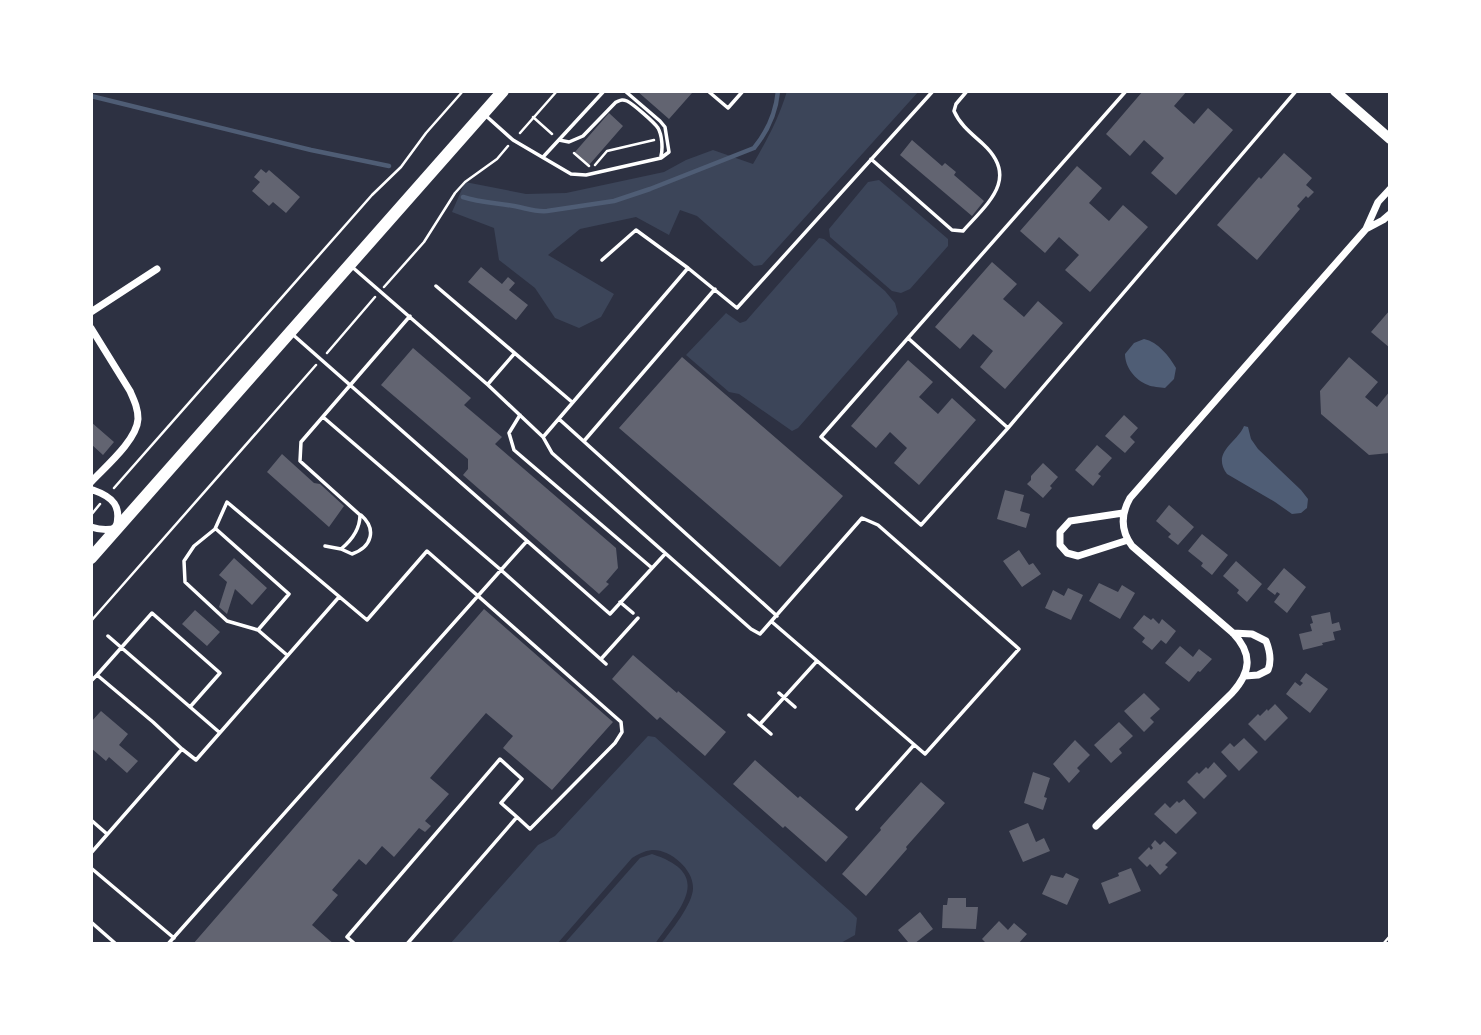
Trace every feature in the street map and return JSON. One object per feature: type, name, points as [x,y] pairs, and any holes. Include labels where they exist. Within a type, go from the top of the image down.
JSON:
[{"type":"main road","points":[[91,558],[503,91]]},
{"type":"main road","points":[[1335,91],[1390,139]]},
{"type":"street","points":[[1096,826],[1232,693],[1245,676],[1248,664],[1243,646],[1233,632],[1128,540],[1123,513],[1130,498],[1366,229],[1378,202],[1390,189]]},
{"type":"street","points":[[1366,229],[1390,214]]},
{"type":"street","points":[[91,312],[157,270]]},
{"type":"street","points":[[91,328],[130,391],[138,420],[132,436],[92,480]]},
{"type":"street","points":[[91,491],[107,495],[117,510],[118,520],[116,528],[99,530],[91,527]]},
{"type":"street","points":[[1123,513],[1070,522],[1060,532],[1060,544],[1067,553],[1078,556],[1128,540]]},
{"type":"street","points":[[1233,632],[1252,634],[1266,641],[1270,651],[1268,670],[1258,675],[1245,676]]},
{"type":"lane","points":[[543,157],[604,91]]},
{"type":"lane","points":[[708,91],[728,107],[743,91]]},
{"type":"lane","points":[[602,260],[636,230],[715,289],[737,309],[933,91]]},
{"type":"lane","points":[[871,159],[952,230],[963,231],[990,200],[999,186],[1000,178],[994,154],[958,121],[954,111],[956,104],[967,91]]},
{"type":"lane","points":[[1126,91],[821,437],[921,525],[1008,428],[1296,91]]},
{"type":"lane","points":[[483,113],[513,140],[570,174],[586,175],[661,158],[670,152],[665,127],[627,93]]},
{"type":"lane","points":[[559,140],[569,142],[583,136],[615,102],[623,100],[629,102],[656,126],[661,138],[661,158]]},
{"type":"lane","points":[[349,265],[488,384],[543,437],[552,453],[751,629],[760,634],[862,518],[878,525],[1019,649],[925,754],[772,622]]},
{"type":"lane","points":[[543,437],[688,268]]},
{"type":"lane","points":[[436,286],[572,402]]},
{"type":"lane","points":[[584,442],[715,289]]},
{"type":"lane","points":[[326,546],[352,554],[361,551],[372,533],[369,522],[300,461],[300,442],[410,316]]},
{"type":"lane","points":[[290,332],[610,614],[666,554]]},
{"type":"lane","points":[[908,338],[1008,428]]},
{"type":"lane","points":[[488,384],[514,354]]},
{"type":"lane","points":[[520,415],[509,433],[514,450],[652,568]]},
{"type":"lane","points":[[323,417],[606,664]]},
{"type":"lane","points":[[559,419],[777,615]]},
{"type":"lane","points":[[287,655],[258,630],[227,621],[185,582],[184,562],[194,546],[215,529],[228,502],[367,620],[427,551],[621,722],[622,732],[615,743],[530,829],[501,803],[522,779],[500,759],[347,937],[355,944]]},
{"type":"lane","points":[[341,549],[352,541],[360,515]]},
{"type":"lane","points":[[215,529],[289,594],[258,630]]},
{"type":"lane","points":[[168,944],[527,541]]},
{"type":"lane","points":[[97,675],[196,760],[339,597]]},
{"type":"lane","points":[[620,603],[633,613]]},
{"type":"lane","points":[[91,681],[152,612],[220,673],[190,707]]},
{"type":"lane","points":[[601,659],[638,618]]},
{"type":"lane","points":[[108,636],[219,732]]},
{"type":"lane","points":[[760,724],[817,661]]},
{"type":"lane","points":[[779,693],[795,707]]},
{"type":"lane","points":[[749,715],[771,734]]},
{"type":"lane","points":[[857,809],[914,745]]},
{"type":"lane","points":[[91,853],[182,749]]},
{"type":"lane","points":[[407,944],[517,817]]},
{"type":"lane","points":[[91,820],[107,834]]},
{"type":"lane","points":[[91,868],[174,938]]},
{"type":"lane","points":[[91,922],[116,944]]},
{"type":"path","points":[[91,515],[363,205],[401,167],[426,133],[463,91]]},
{"type":"path","points":[[523,129],[557,91]]},
{"type":"path","points":[[533,117],[553,135]]},
{"type":"path","points":[[574,153],[589,166],[594,166],[607,151],[661,138]]},
{"type":"path","points":[[436,223],[460,187],[507,148]]},
{"type":"path","points":[[605,153],[607,164]]},
{"type":"path","points":[[91,621],[313,368]]},
{"type":"path","points":[[1383,944],[1390,936]]},
{"type":"shaded area","points":[[787,91],[919,91],[762,265],[754,266],[697,216],[680,210],[669,235],[636,217],[580,229],[548,255],[614,294],[601,317],[579,328],[555,318],[535,288],[499,260],[494,228],[452,212],[465,182],[526,194],[566,193],[664,172],[713,150],[753,164],[772,129]]},
{"type":"shaded area","points":[[879,180],[948,239],[948,246],[910,289],[901,293],[892,291],[830,237],[829,229],[868,182]]},
{"type":"shaded area","points":[[819,238],[824,239],[885,291],[895,303],[898,314],[798,428],[792,431],[739,394],[729,392],[686,355],[726,313],[740,323],[746,321]]},
{"type":"shaded area","points":[[1144,339],[1163,350],[1176,368],[1174,379],[1165,388],[1143,383],[1127,364],[1125,354],[1134,343]]},
{"type":"shaded area","points":[[1244,426],[1248,427],[1251,439],[1258,449],[1308,499],[1307,508],[1301,513],[1292,514],[1227,474],[1222,460],[1224,454]]},
{"type":"shaded area","points":[[648,736],[655,737],[850,911],[857,918],[855,935],[839,944],[661,944],[686,909],[693,887],[689,873],[679,861],[666,853],[652,850],[632,858],[557,944],[450,944],[538,845],[555,836]]},
{"type":"shaded area","points":[[652,854],[671,862],[683,872],[687,882],[681,906],[655,944],[564,944],[640,858]]},
{"type":"building","points":[[637,91],[689,91],[692,93],[669,119]]},
{"type":"building","points":[[1143,91],[1187,91],[1174,106],[1194,124],[1208,108],[1233,130],[1176,195],[1151,173],[1164,158],[1144,140],[1130,156],[1106,134]]},
{"type":"building","points":[[609,113],[623,126],[589,165],[575,152]]},
{"type":"building","points":[[912,140],[942,166],[945,163],[956,172],[954,175],[984,201],[972,216],[900,155]]},
{"type":"building","points":[[1284,153],[1312,178],[1306,185],[1314,192],[1297,206],[1300,209],[1257,260],[1217,225]]},
{"type":"building","points":[[1077,166],[1102,188],[1089,203],[1109,221],[1123,205],[1148,227],[1090,292],[1065,270],[1079,255],[1059,237],[1045,253],[1020,231]]},
{"type":"building","points":[[261,169],[266,173],[269,170],[300,197],[286,213],[273,202],[269,206],[252,191],[260,182],[254,177]]},
{"type":"building","points":[[992,262],[1017,284],[1003,299],[1024,317],[1038,301],[1063,323],[1005,389],[980,367],[993,351],[973,334],[960,349],[935,327]]},
{"type":"building","points":[[481,267],[502,284],[508,277],[515,283],[509,290],[528,305],[516,320],[468,282]]},
{"type":"building","points":[[1390,310],[1390,348],[1371,332]]},
{"type":"building","points":[[413,348],[471,398],[464,405],[502,437],[495,444],[616,548],[618,568],[606,582],[609,584],[599,594],[463,475],[468,469],[468,459],[381,385]]},
{"type":"building","points":[[682,357],[843,496],[780,567],[619,428]]},
{"type":"building","points":[[1349,357],[1378,382],[1365,397],[1377,407],[1390,391],[1390,453],[1369,455],[1321,414],[1320,391]]},
{"type":"building","points":[[908,360],[933,382],[919,397],[938,414],[952,398],[976,420],[919,485],[894,463],[907,448],[890,432],[876,448],[851,426]]},
{"type":"building","points":[[1124,415],[1138,428],[1130,437],[1135,442],[1125,453],[1105,436]]},
{"type":"building","points":[[91,422],[114,442],[103,455],[91,444]]},
{"type":"building","points":[[1097,445],[1112,458],[1098,474],[1101,476],[1093,486],[1075,470]]},
{"type":"building","points":[[282,454],[344,506],[329,527],[267,472]]},
{"type":"building","points":[[1043,463],[1058,477],[1043,498],[1027,484]]},
{"type":"building","points":[[1005,490],[1024,495],[1020,511],[1030,514],[1026,528],[997,519]]},
{"type":"building","points":[[1169,505],[1194,527],[1178,545],[1168,537],[1171,534],[1156,521]]},
{"type":"building","points":[[1202,534],[1228,555],[1212,575],[1201,566],[1203,563],[1188,551]]},
{"type":"building","points":[[1019,550],[1029,565],[1033,563],[1041,574],[1022,587],[1003,561]]},
{"type":"building","points":[[234,558],[267,588],[252,605],[235,589],[227,614],[219,607],[227,582],[219,575]]},
{"type":"building","points":[[1236,561],[1262,584],[1247,602],[1237,593],[1239,590],[1223,576]]},
{"type":"building","points":[[1284,568],[1306,587],[1287,613],[1274,602],[1280,594],[1277,592],[1275,595],[1267,589]]},
{"type":"building","points":[[1099,583],[1118,592],[1122,585],[1135,593],[1120,619],[1089,601]]},
{"type":"building","points":[[1068,588],[1083,595],[1071,620],[1045,608],[1053,590],[1064,596]]},
{"type":"building","points":[[484,609],[613,722],[552,790],[503,748],[513,736],[486,713],[430,778],[449,794],[425,821],[431,826],[425,832],[419,828],[394,857],[382,846],[366,865],[359,859],[332,890],[338,895],[312,925],[334,944],[193,944]]},
{"type":"building","points":[[195,610],[220,632],[207,646],[182,624]]},
{"type":"building","points":[[1330,612],[1332,624],[1339,622],[1341,630],[1333,632],[1335,640],[1303,650],[1299,634],[1312,631],[1311,616]]},
{"type":"building","points":[[1144,615],[1159,624],[1162,619],[1176,631],[1166,644],[1161,640],[1152,650],[1142,642],[1145,638],[1133,628]]},
{"type":"building","points":[[1180,646],[1193,657],[1199,649],[1212,659],[1189,682],[1165,663]]},
{"type":"building","points":[[633,655],[726,732],[705,756],[660,717],[657,720],[612,679]]},
{"type":"building","points":[[1306,673],[1328,689],[1310,713],[1286,694],[1295,682],[1300,686],[1303,683],[1300,681]]},
{"type":"building","points":[[1144,693],[1160,709],[1150,718],[1154,722],[1144,732],[1124,711]]},
{"type":"building","points":[[1275,704],[1288,718],[1265,741],[1248,724]]},
{"type":"building","points":[[101,711],[128,734],[119,745],[138,761],[127,773],[109,757],[106,761],[91,748],[91,722]]},
{"type":"building","points":[[1119,722],[1133,736],[1119,749],[1122,753],[1111,763],[1094,745]]},
{"type":"building","points":[[1244,738],[1258,752],[1239,771],[1221,752],[1230,743],[1234,747]]},
{"type":"building","points":[[1075,740],[1090,755],[1077,768],[1080,771],[1069,783],[1053,764]]},
{"type":"building","points":[[755,760],[848,837],[826,862],[733,784]]},
{"type":"building","points":[[1214,762],[1227,776],[1204,799],[1187,782]]},
{"type":"building","points":[[1033,772],[1050,778],[1043,810],[1024,803]]},
{"type":"building","points":[[921,782],[945,803],[866,896],[842,874]]},
{"type":"building","points":[[1184,799],[1197,813],[1176,834],[1154,814],[1165,803],[1170,808],[1177,801],[1179,803]]},
{"type":"building","points":[[1028,823],[1036,842],[1044,838],[1050,851],[1023,862],[1009,831]]},
{"type":"building","points":[[1155,840],[1160,845],[1164,841],[1177,853],[1165,865],[1168,867],[1160,875],[1150,864],[1147,867],[1138,858],[1149,847],[1151,850],[1153,848],[1151,845]]},
{"type":"building","points":[[1131,868],[1141,891],[1109,904],[1101,883]]},
{"type":"building","points":[[1066,873],[1079,879],[1067,905],[1042,894],[1051,875],[1063,878]]},
{"type":"building","points":[[948,898],[966,898],[966,907],[978,907],[976,929],[942,928],[943,905],[947,905]]},
{"type":"building","points":[[920,912],[933,929],[914,944],[906,944],[908,942],[898,930]]},
{"type":"building","points":[[999,921],[1008,930],[1014,923],[1027,934],[1018,944],[987,944],[982,939]]},
{"type":"waterway","points":[[463,197],[543,211],[614,201],[650,189],[754,148],[770,121],[778,91]]},
{"type":"waterway","points":[[91,96],[311,150],[389,166]]}]
